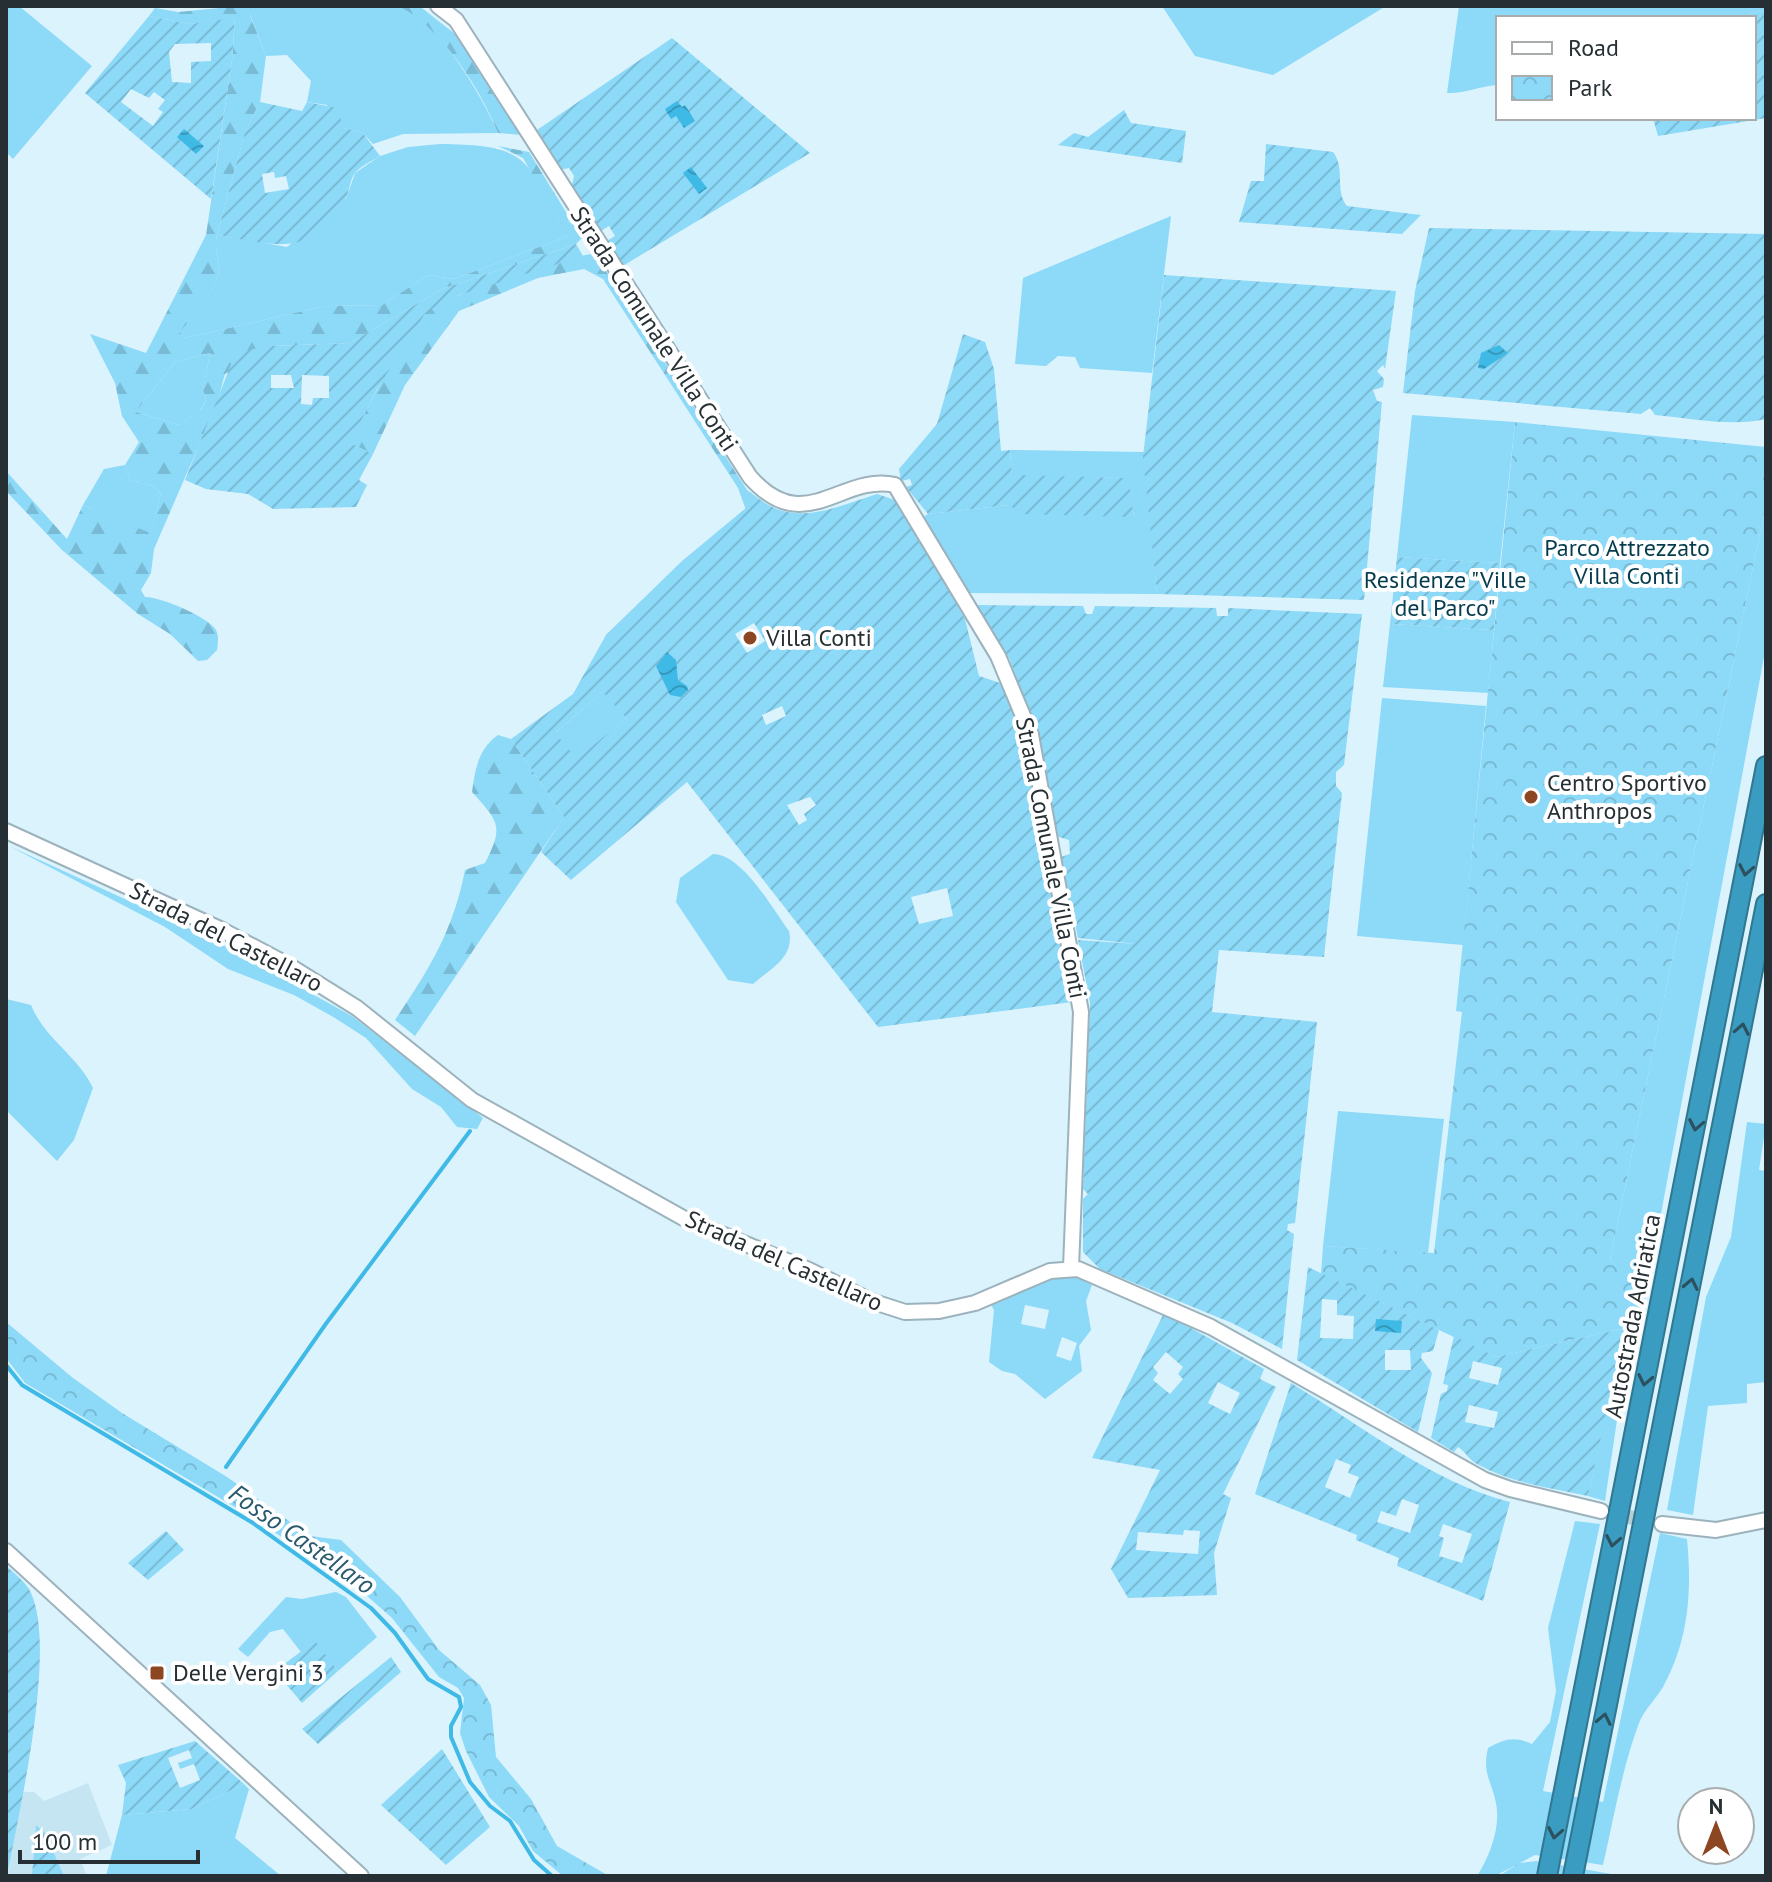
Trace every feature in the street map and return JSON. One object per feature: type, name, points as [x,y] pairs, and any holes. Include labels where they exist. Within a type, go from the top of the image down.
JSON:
[{"type":"highway","name":"Autostrada Adriatica","points":[[1547,1876],[1766,766]]},
{"type":"highway","name":"Autostrada Adriatica","points":[[1573,1876],[1766,904]]},
{"type":"street","name":"Strada Comunale Villa Conti","points":[[438,6],[456,20],[750,477],[769,495],[789,503],[814,502],[883,484],[895,485],[998,656],[1031,735],[1081,1012],[1071,1268]]},
{"type":"street","name":"Strada del Castellaro","points":[[6,831],[220,929],[288,965],[357,1008],[472,1100],[685,1219],[809,1270],[871,1301],[905,1312],[939,1311],[975,1303],[1050,1271],[1071,1268]]},
{"type":"street","points":[[1071,1268],[1211,1327],[1485,1480],[1601,1511]]},
{"type":"street","points":[[1662,1524],[1716,1530],[1766,1520]]},
{"type":"street","points":[[6,1551],[361,1876]]},
{"type":"shaded area","points":[[88,1783],[112,1845],[80,1859],[87,1876],[7,1876],[22,1792],[34,1792],[44,1801]]},
{"type":"green space","points":[[367,3],[397,6],[411,12],[426,23],[456,59],[498,133],[403,134],[373,144],[363,133],[343,128],[327,105],[307,102],[311,81],[287,55],[266,56],[250,14],[274,6]]},
{"type":"green space","points":[[6,6],[19,6],[92,66],[13,159],[6,152]]},
{"type":"green space","points":[[274,6],[250,15],[266,56],[260,102],[245,132],[217,235],[218,275],[205,302],[180,332],[185,338],[325,306],[382,305],[428,275],[454,279],[568,236],[523,158],[498,146],[529,152],[582,238],[576,244],[442,289],[350,343],[271,346],[225,374],[216,406],[154,549],[151,573],[141,590],[145,597],[183,608],[204,619],[216,630],[217,650],[207,660],[198,661],[170,634],[138,614],[62,550],[6,491],[6,471],[67,539],[83,505],[150,533],[161,494],[154,486],[130,480],[125,465],[139,442],[122,416],[115,383],[90,334],[146,353],[206,235],[232,60],[235,19],[190,24],[149,16],[155,8],[178,12]],"holes":[[[210,353],[203,390],[206,400],[201,410],[179,425],[136,412],[175,362]]]},
{"type":"green space","points":[[398,6],[422,8],[455,34],[521,135],[498,133],[457,60],[429,28]]},
{"type":"green space","points":[[1162,6],[1386,6],[1273,75],[1195,56]]},
{"type":"green space","points":[[1459,6],[1766,6],[1766,10],[1740,16],[1496,16],[1496,85],[1447,93]]},
{"type":"green space","points":[[1766,10],[1766,118],[1756,120],[1756,16],[1740,16]]},
{"type":"green space","points":[[149,16],[190,24],[235,18],[232,60],[211,199],[85,93]],"holes":[[[211,43],[211,61],[191,62],[191,83],[172,82],[169,52],[175,44]],[[131,89],[149,98],[154,92],[165,100],[158,109],[163,112],[153,126],[121,102]]]},
{"type":"green space","points":[[672,38],[810,153],[621,267],[605,242],[615,236],[609,226],[599,232],[571,189],[574,176],[569,168],[559,170],[537,130]]},
{"type":"green space","points":[[260,102],[302,111],[307,102],[337,108],[344,128],[363,133],[380,156],[354,174],[345,200],[330,222],[317,234],[288,244],[217,235],[245,132]],"holes":[[[274,172],[275,178],[286,176],[289,189],[265,193],[262,174]]]},
{"type":"green space","points":[[1124,110],[1131,123],[1186,131],[1182,163],[1058,145],[1074,133],[1088,137]]},
{"type":"green space","points":[[1654,120],[1754,120],[1658,136]]},
{"type":"green space","points":[[440,144],[493,148],[523,162],[543,190],[568,236],[454,279],[428,275],[382,305],[325,306],[185,338],[180,332],[215,284],[219,266],[217,235],[287,247],[346,199],[355,173],[380,156],[408,147]]},
{"type":"green space","points":[[1266,144],[1333,152],[1339,165],[1341,193],[1347,206],[1421,215],[1402,234],[1239,222],[1251,181],[1264,181]]},
{"type":"green space","points":[[1171,216],[1152,373],[1080,368],[1075,357],[1058,356],[1046,366],[1015,364],[1023,278]]},
{"type":"green space","points":[[1429,228],[1766,234],[1766,419],[1710,421],[1655,415],[1650,408],[1641,414],[1403,393],[1415,291]]},
{"type":"green space","points":[[576,244],[583,256],[459,295],[426,312],[377,389],[350,443],[373,454],[359,480],[367,485],[356,507],[273,509],[248,494],[206,489],[185,480],[236,352],[271,346],[350,343],[442,289]],"holes":[[[271,375],[291,375],[294,388],[271,388]],[[302,375],[329,376],[329,398],[313,398],[312,405],[301,404]]]},
{"type":"green space","points":[[592,254],[597,257],[747,490],[758,498],[746,510],[738,488],[603,279],[584,269],[538,278],[459,311],[405,385],[373,454],[349,443],[398,352],[428,310],[507,278]]},
{"type":"green space","points":[[1164,275],[1396,291],[1385,369],[1383,365],[1377,371],[1384,379],[1383,387],[1373,390],[1377,401],[1382,402],[1364,600],[1157,594],[1143,457]]},
{"type":"green space","points":[[963,334],[985,342],[994,369],[1001,451],[1010,450],[1012,475],[1128,478],[1134,517],[1022,514],[1009,505],[928,514],[906,487],[912,485],[910,479],[901,481],[899,469],[937,424]]},
{"type":"green space","points":[[210,353],[203,390],[206,400],[200,411],[179,425],[136,412],[175,362]]},
{"type":"green space","name":"Residenze \"Ville del Parco\"","points":[[1412,415],[1515,422],[1500,563],[1397,557]]},
{"type":"green space","name":"Parco Attrezzato Villa Conti","points":[[1515,422],[1766,447],[1766,504],[1610,1260],[1633,1284],[1625,1328],[1496,1357],[1321,1274],[1323,1246],[1434,1253],[1462,1012],[1456,1011]]},
{"type":"green space","points":[[1010,450],[1144,452],[1157,594],[966,593],[923,517],[928,514],[1009,505],[1134,516],[1127,478],[1012,476]]},
{"type":"green space","points":[[125,465],[130,480],[154,486],[161,494],[150,534],[83,505],[104,469]]},
{"type":"green space","points":[[877,494],[898,501],[965,619],[979,676],[1003,684],[1027,748],[1072,1002],[878,1027],[687,782],[571,880],[541,852],[564,817],[511,739],[573,694],[606,635],[682,561],[758,498],[786,512],[801,513],[831,509]],"holes":[[[754,623],[765,641],[747,653],[735,634]],[[603,692],[626,718],[577,759],[555,733]],[[782,706],[786,716],[766,725],[762,715]],[[810,797],[816,805],[804,814],[807,820],[799,825],[787,805]],[[947,888],[953,916],[919,924],[911,897]]]},
{"type":"green space","points":[[1766,504],[1766,646],[1639,1333],[1626,1359],[1605,1501],[1588,1496],[1633,1285],[1610,1260]]},
{"type":"green space","name":"Residenze \"Ville del Parco\"","points":[[1397,557],[1500,563],[1494,630],[1390,624]]},
{"type":"green space","points":[[974,605],[1083,606],[1086,614],[1092,614],[1095,606],[1216,608],[1217,616],[1228,616],[1228,608],[1362,614],[1344,765],[1336,772],[1336,786],[1342,793],[1324,957],[1219,950],[1212,1012],[1317,1022],[1295,1223],[1288,1224],[1287,1230],[1294,1234],[1282,1349],[1232,1323],[1100,1269],[1083,1252],[1083,1199],[1088,1194],[1083,1189],[1090,1003],[1078,940],[1137,944],[1078,938],[1061,857],[1070,854],[1069,840],[1056,836],[1036,730],[1009,658]]},
{"type":"green space","name":"Residenze \"Ville del Parco\"","points":[[1390,624],[1494,630],[1488,693],[1383,687]]},
{"type":"green space","points":[[604,691],[626,718],[577,760],[554,734]]},
{"type":"green space","points":[[1382,698],[1486,706],[1463,945],[1357,936]]},
{"type":"green space","points":[[498,735],[511,739],[564,817],[415,1036],[395,1020],[447,931],[465,870],[485,863],[495,841],[493,818],[472,792],[482,753]]},
{"type":"green space","points":[[9,846],[212,939],[352,1016],[483,1118],[477,1129],[457,1127],[441,1107],[412,1089],[366,1038],[335,1018],[294,995],[228,969],[165,927]]},
{"type":"green space","points":[[713,854],[724,856],[745,872],[789,931],[790,940],[785,955],[753,984],[728,980],[676,902],[680,878]]},
{"type":"green space","points":[[6,999],[31,1005],[44,1027],[79,1066],[93,1088],[74,1140],[57,1161],[6,1110]]},
{"type":"green space","points":[[1338,1111],[1444,1119],[1428,1253],[1323,1246]]},
{"type":"green space","points":[[1747,1122],[1766,1124],[1759,1170],[1766,1171],[1766,1382],[1747,1384],[1747,1403],[1708,1406],[1693,1515],[1667,1510],[1706,1297],[1731,1237]]},
{"type":"green space","points":[[1308,1267],[1439,1330],[1433,1351],[1422,1353],[1421,1358],[1432,1373],[1418,1432],[1297,1360]],"holes":[[[1322,1299],[1337,1300],[1337,1315],[1354,1316],[1353,1339],[1320,1338]],[[1385,1350],[1410,1350],[1411,1370],[1385,1370]]]},
{"type":"green space","points":[[1071,1275],[1092,1285],[1086,1301],[1091,1330],[1079,1346],[1082,1371],[1045,1399],[1015,1374],[1002,1371],[989,1362],[994,1310],[990,1303],[1052,1278]],"holes":[[[1025,1305],[1049,1310],[1045,1329],[1021,1324]],[[1062,1337],[1077,1343],[1071,1361],[1056,1356]]]},
{"type":"green space","points":[[1164,1313],[1264,1369],[1260,1379],[1276,1387],[1223,1494],[1231,1498],[1214,1553],[1217,1595],[1128,1598],[1111,1569],[1160,1470],[1092,1458]],"holes":[[[1166,1352],[1183,1367],[1178,1374],[1183,1379],[1170,1394],[1153,1380],[1158,1373],[1153,1367]],[[1218,1382],[1240,1393],[1230,1414],[1208,1403]],[[1184,1530],[1200,1531],[1198,1554],[1136,1550],[1138,1532],[1183,1535]]]},
{"type":"green space","points":[[6,1322],[73,1378],[122,1413],[227,1477],[310,1536],[341,1540],[400,1597],[439,1650],[480,1685],[491,1705],[496,1757],[531,1799],[557,1846],[609,1876],[563,1876],[533,1851],[519,1826],[489,1797],[466,1751],[460,1733],[464,1698],[458,1688],[439,1677],[392,1618],[367,1596],[257,1520],[25,1383],[6,1358]]},
{"type":"green space","points":[[1625,1328],[1588,1496],[1503,1476],[1474,1462],[1458,1447],[1454,1452],[1431,1438],[1441,1394],[1447,1391],[1448,1385],[1443,1384],[1454,1336],[1496,1357]],"holes":[[[1473,1361],[1502,1368],[1498,1385],[1469,1378]],[[1469,1405],[1498,1412],[1494,1428],[1465,1422]]]},
{"type":"green space","points":[[1291,1383],[1425,1467],[1481,1493],[1510,1502],[1483,1601],[1397,1566],[1399,1558],[1356,1540],[1357,1535],[1255,1494]],"holes":[[[1336,1459],[1351,1465],[1348,1473],[1359,1477],[1350,1498],[1325,1487]],[[1402,1499],[1419,1505],[1410,1533],[1377,1522],[1381,1511],[1396,1516]],[[1443,1524],[1472,1534],[1462,1563],[1439,1556],[1444,1538],[1439,1536]]]},
{"type":"green space","points":[[1575,1521],[1600,1524],[1543,1791],[1603,1802],[1660,1533],[1687,1539],[1689,1577],[1683,1633],[1672,1669],[1639,1723],[1633,1740],[1603,1865],[1535,1855],[1495,1876],[1477,1876],[1490,1850],[1497,1821],[1496,1803],[1487,1770],[1488,1748],[1510,1740],[1532,1744],[1550,1722],[1556,1691],[1548,1628]]},
{"type":"green space","points":[[166,1531],[184,1550],[148,1580],[128,1563]]},
{"type":"green space","points":[[6,1566],[31,1593],[38,1619],[40,1652],[27,1773],[7,1876]]},
{"type":"green space","points":[[336,1592],[346,1597],[377,1637],[338,1671],[315,1642],[301,1652],[283,1629],[270,1632],[248,1657],[238,1649],[286,1597],[302,1599]]},
{"type":"green space","points":[[315,1641],[338,1671],[302,1703],[275,1671]]},
{"type":"green space","points":[[391,1657],[401,1672],[318,1744],[302,1729]]},
{"type":"green space","points":[[195,1741],[244,1784],[192,1809],[122,1815],[126,1783],[118,1765]],"holes":[[[189,1750],[192,1758],[178,1763],[180,1769],[194,1764],[200,1780],[180,1788],[168,1758]]]},
{"type":"green space","points":[[442,1749],[490,1827],[446,1865],[381,1805]]},
{"type":"green space","points":[[244,1784],[249,1789],[235,1838],[281,1876],[106,1876],[122,1815],[192,1809]]},
{"type":"green space","points":[[36,1825],[45,1833],[64,1876],[32,1876]]},
{"type":"green space","points":[[1536,1861],[1623,1876],[1499,1876],[1519,1863]]},
{"type":"water","points":[[677,101],[682,107],[685,105],[695,121],[684,128],[676,116],[671,119],[665,109]]},
{"type":"water","points":[[184,129],[204,146],[196,154],[177,137]]},
{"type":"water","points":[[691,167],[707,188],[699,194],[683,173]]},
{"type":"water","points":[[1499,345],[1508,353],[1484,369],[1478,368],[1481,353]]},
{"type":"water","points":[[667,652],[676,660],[678,680],[687,686],[688,690],[681,697],[670,695],[656,666]]},
{"type":"water","points":[[1376,1319],[1402,1321],[1401,1333],[1375,1331]]},
{"type":"waterway","points":[[226,1467],[325,1325],[470,1131]]},
{"type":"waterway","name":"Fosso Castellaro","points":[[6,1365],[22,1385],[253,1523],[371,1608],[395,1633],[428,1679],[459,1697],[461,1707],[451,1726],[451,1737],[470,1782],[490,1806],[510,1821],[534,1860],[552,1876]]},
{"type":"tunnel","points":[[1601,1511],[1652,1522]]},
{"type":"place","name":"Villa Conti","points":[[750,638]]},
{"type":"place","name":"Centro Sportivo Anthropos","points":[[1531,797]]},
{"type":"place","name":"Delle Vergini 3","points":[[157,1673]]}]
